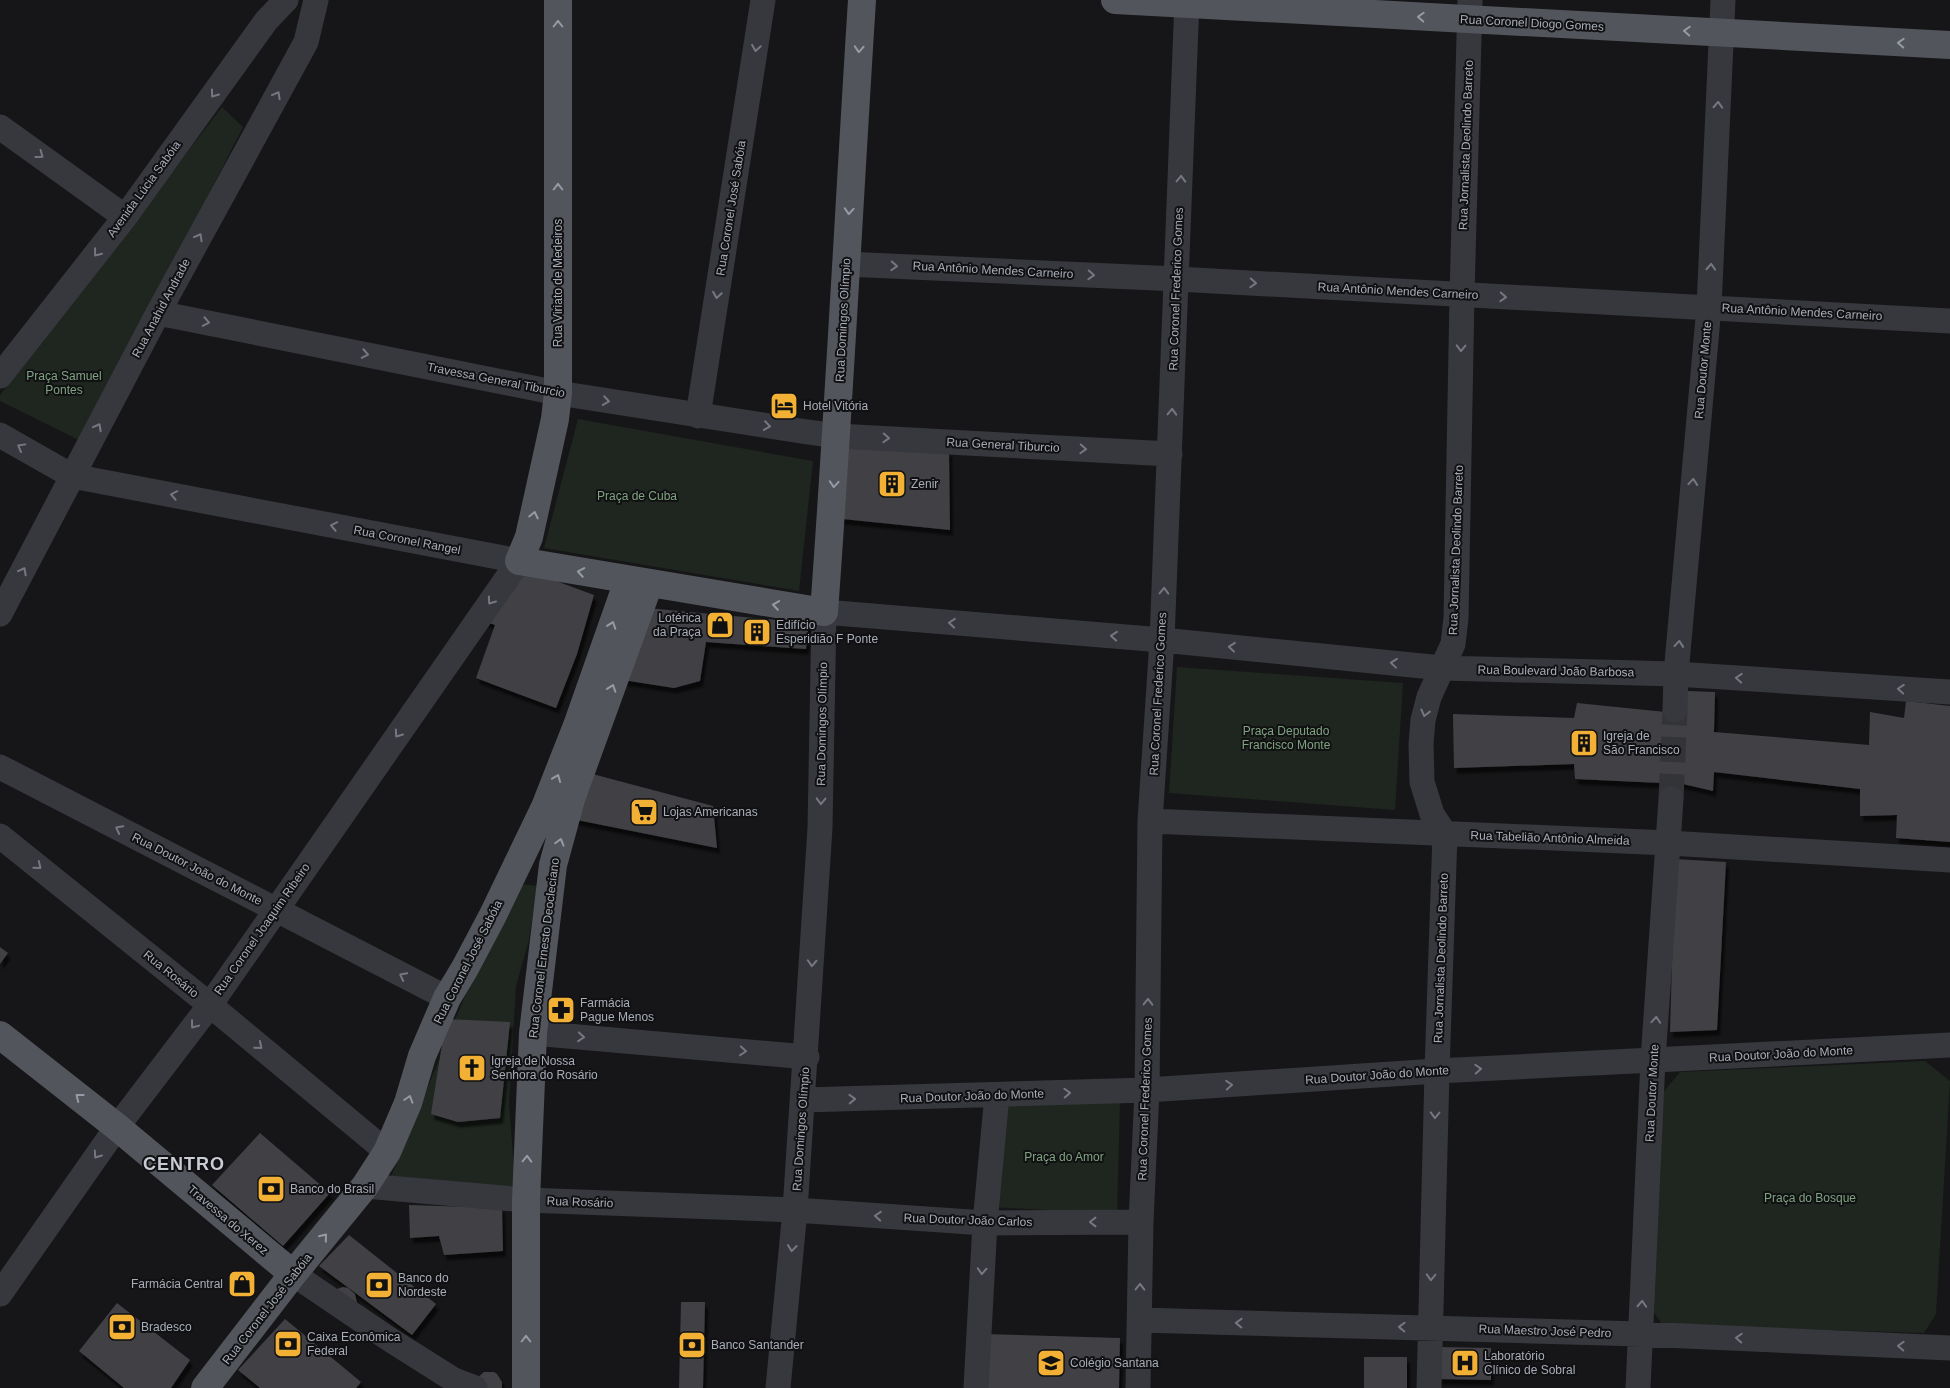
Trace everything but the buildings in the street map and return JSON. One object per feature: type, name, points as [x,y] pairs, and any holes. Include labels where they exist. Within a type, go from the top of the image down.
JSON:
[{"type":"main road","name":"Rua Viriato de Medeiros","points":[[519,561],[531,528],[555,419],[558,393],[558,0]]},
{"type":"main road","name":"Rua Domingos Olímpio","points":[[824,612],[837,436],[845,264],[862,0]]},
{"type":"main road","name":"Rua Coronel Diogo Gomes","points":[[1115,0],[1470,10],[1721,33],[1950,45]]},
{"type":"main road","name":"Rua Coronel Rangel","points":[[519,561],[824,612]]},
{"type":"main road","name":"Rua Coronel José Sabóia","points":[[205,1388],[293,1274],[366,1186],[387,1152],[405,1110],[422,1056],[446,998],[484,933],[522,857],[545,807],[578,723],[638,582]]},
{"type":"main road","name":"Rua Coronel Ernesto Deocleciano","points":[[526,1388],[526,1200],[533,1033],[553,864],[638,582]]},
{"type":"main road","name":"Travessa do Xerez","points":[[0,1035],[117,1127],[293,1274]]},
{"type":"street","name":"Avenida Lúcia Sabóia","points":[[0,376],[125,217],[266,21],[286,0]]},
{"type":"street","name":"Rua Anahid Andrade","points":[[0,614],[158,312],[306,42],[316,0]]},
{"type":"street","name":"Rua Coronel José Sabóia","points":[[698,416],[763,0]]},
{"type":"street","name":"Rua Doutor Monte","points":[[1676,710],[1676,674],[1709,307],[1723,0]]},
{"type":"street","name":"Rua Coronel Frederico Gomes","points":[[1138,1388],[1141,1222],[1147,1090],[1150,821],[1162,640],[1186,2]]},
{"type":"street","name":"Rua Jornalista Deolindo Barreto","points":[[1429,1388],[1445,834],[1432,814],[1422,782],[1421,744],[1422,720],[1429,697],[1453,644],[1456,618],[1470,10]]},
{"type":"street","points":[[266,21],[291,26],[300,32],[306,42]]},
{"type":"street","points":[[0,126],[125,217]]},
{"type":"street","name":"Rua Antônio Mendes Carneiro","points":[[845,264],[1177,279],[1950,321]]},
{"type":"street","name":"Travessa General Tiburcio","points":[[158,312],[558,393],[837,436]]},
{"type":"street","name":"Rua Coronel Rangel","points":[[0,435],[72,476],[519,561]]},
{"type":"street","name":"Rua General Tiburcio","points":[[837,436],[1170,454]]},
{"type":"street","name":"Rua Coronel Joaquim Ribeiro","points":[[0,1294],[117,1127],[210,1005],[519,561]]},
{"type":"street","name":"Rua Boulevard João Barbosa","points":[[824,612],[1162,640],[1442,668],[1676,674],[1950,692]]},
{"type":"street","name":"Rua Domingos Olímpio","points":[[778,1388],[807,1057],[820,828],[824,612]]},
{"type":"street","name":"Rua Doutor João do Monte","points":[[0,767],[446,998]]},
{"type":"street","name":"Rua Doutor Monte","points":[[1638,1388],[1653,1060],[1671,799]]},
{"type":"street","name":"Rua Tabelião Antônio Almeida","points":[[1150,821],[1669,843],[1950,860]]},
{"type":"street","name":"Rua Rosário","points":[[0,836],[210,1005],[387,1152]]},
{"type":"street","points":[[533,1033],[807,1057]]},
{"type":"street","name":"Rua Doutor João do Monte","points":[[803,1100],[1147,1090],[1437,1071],[1950,1045]]},
{"type":"street","points":[[976,1388],[985,1223],[997,1095]]},
{"type":"street","name":"Rua Rosário","points":[[366,1186],[526,1200],[795,1210]]},
{"type":"street","name":"Rua Doutor João Carlos","points":[[795,1210],[985,1223],[1141,1222]]},
{"type":"street","points":[[293,1274],[454,1380],[475,1388]]},
{"type":"street","name":"Rua Maestro José Pedro","points":[[1140,1320],[1641,1334],[1950,1348]]},
{"type":"green space","name":"Praça Samuel Pontes","points":[[222,107],[243,127],[83,442],[0,401],[0,395]]},
{"type":"green space","name":"Praça de Cuba","points":[[578,419],[813,461],[799,591],[544,548]]},
{"type":"green space","name":"Praça Deputado Francisco Monte","points":[[1177,667],[1403,683],[1395,810],[1169,793]]},
{"type":"green space","points":[[520,884],[537,886],[529,940],[516,986],[509,1104],[517,1206],[384,1194],[481,957]]},
{"type":"green space","name":"Praça do Bosque","points":[[1925,1061],[1950,1081],[1936,1314],[1924,1333],[1663,1325],[1649,1306],[1662,1094],[1680,1072]]},
{"type":"green space","name":"Praça do Amor","points":[[1120,1101],[1117,1214],[992,1207],[998,1106]]},
{"type":"tunnel","points":[[1671,799],[1675,710]]},
{"type":"place","name":"Hotel Vitória","points":[[784,406]]},
{"type":"place","name":"Zenir","points":[[892,484]]},
{"type":"place","name":"Lotérica da Praça","points":[[720,625]]},
{"type":"place","name":"Edifício Esperidião F Ponte","points":[[757,632]]},
{"type":"place","name":"Igreja de São Francisco","points":[[1584,743]]},
{"type":"place","name":"Lojas Americanas","points":[[644,812]]},
{"type":"place","name":"Farmácia Pague Menos","points":[[561,1010]]},
{"type":"place","name":"Igreja de Nossa Senhora do Rosário","points":[[472,1068]]},
{"type":"place","name":"Banco do Brasil","points":[[271,1189]]},
{"type":"place","name":"Farmácia Central","points":[[242,1284]]},
{"type":"place","name":"Banco do Nordeste","points":[[379,1285]]},
{"type":"place","name":"Bradesco","points":[[122,1327]]},
{"type":"place","name":"Caixa Econômica Federal","points":[[288,1344]]},
{"type":"place","name":"Banco Santander","points":[[692,1345]]},
{"type":"place","name":"Colégio Santana","points":[[1051,1363]]},
{"type":"place","name":"Laboratório Clínico de Sobral","points":[[1465,1363]]},
{"type":"district","name":"CENTRO","points":[[184,1164]]}]
